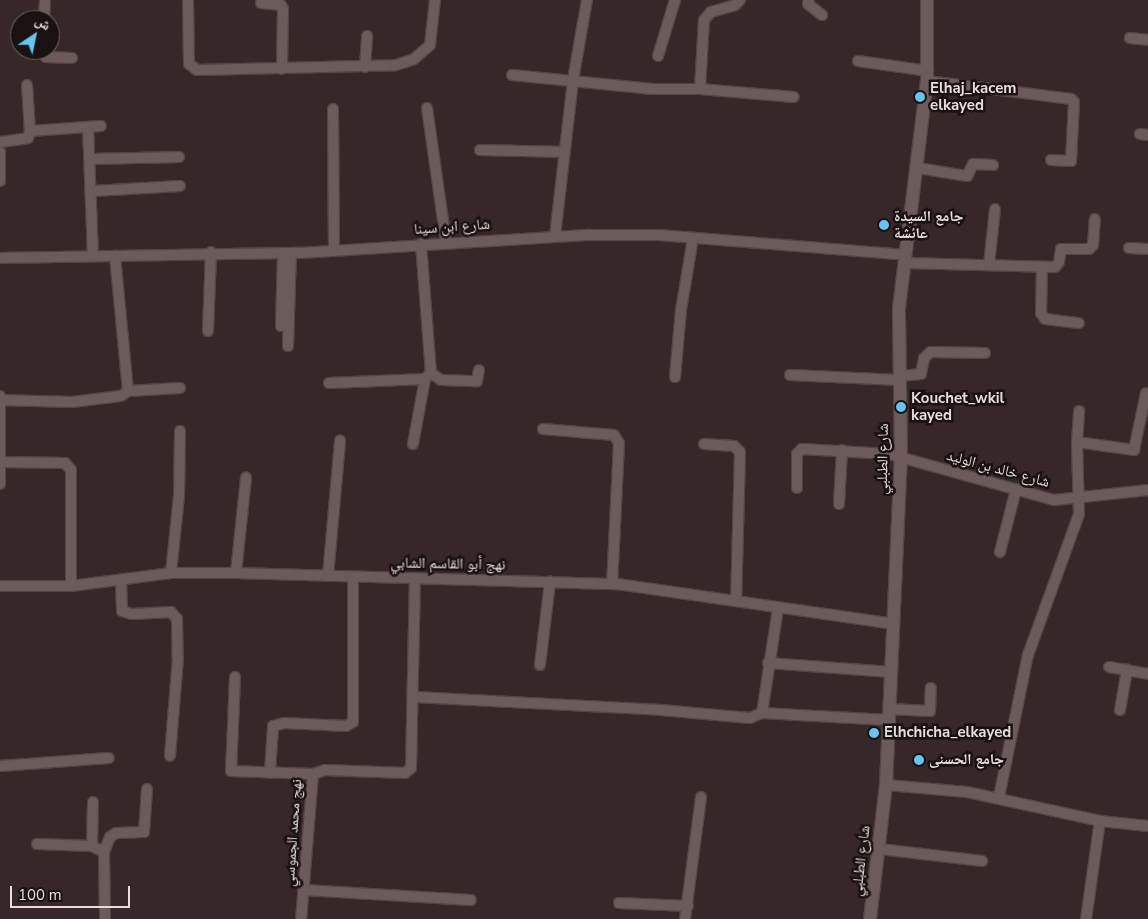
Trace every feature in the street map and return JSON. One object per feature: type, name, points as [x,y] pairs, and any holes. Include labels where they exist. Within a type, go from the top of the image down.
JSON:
[{"type":"street","points":[[188,0],[189,64],[196,70],[396,66],[414,59],[430,45],[435,0]]},
{"type":"street","points":[[555,236],[573,80],[587,0]]},
{"type":"street","points":[[658,56],[675,0]]},
{"type":"street","points":[[700,89],[704,20],[711,12],[736,5],[740,0]]},
{"type":"street","points":[[808,0],[808,4],[822,15]]},
{"type":"street","name":"شارع الطبلبي","points":[[870,919],[880,849],[886,785],[901,457],[899,308],[928,76],[927,0]]},
{"type":"street","points":[[261,3],[280,3],[282,69]]},
{"type":"street","points":[[364,67],[366,36]]},
{"type":"street","points":[[1130,38],[1148,40]]},
{"type":"street","points":[[60,58],[72,58]]},
{"type":"street","points":[[858,61],[928,76],[1071,99],[1074,102],[1071,161],[1052,160]]},
{"type":"street","points":[[512,75],[652,89],[700,89],[794,97]]},
{"type":"street","points":[[0,181],[0,144],[28,138],[30,131],[27,85]]},
{"type":"street","points":[[426,108],[446,242]]},
{"type":"street","points":[[332,109],[334,251]]},
{"type":"street","points":[[88,126],[92,159],[93,256]]},
{"type":"street","points":[[30,131],[101,126]]},
{"type":"street","points":[[480,150],[565,152]]},
{"type":"street","points":[[92,159],[179,157]]},
{"type":"street","points":[[918,168],[967,176],[973,164],[993,165]]},
{"type":"street","points":[[93,191],[180,186]]},
{"type":"street","points":[[989,265],[995,209]]},
{"type":"street","points":[[1079,323],[1045,319],[1041,313],[1042,267],[1054,267],[1059,262],[1061,249],[1089,249],[1092,245],[1095,219]]},
{"type":"street","name":"شارع ابن سينا","points":[[0,258],[211,252],[287,253],[555,236],[694,238],[905,259],[1042,267]]},
{"type":"street","points":[[675,377],[681,310],[694,238]]},
{"type":"street","points":[[413,444],[428,376],[421,244]]},
{"type":"street","points":[[1130,248],[1148,249]]},
{"type":"street","points":[[208,331],[211,252]]},
{"type":"street","points":[[281,326],[287,253]]},
{"type":"street","points":[[287,253],[288,346]]},
{"type":"street","points":[[115,256],[128,392]]},
{"type":"street","points":[[790,375],[899,378],[921,374],[924,358],[931,352],[985,353]]},
{"type":"street","points":[[329,383],[428,376],[441,380],[477,381],[479,370]]},
{"type":"street","points":[[0,400],[72,402],[120,396],[128,392],[180,388]]},
{"type":"street","points":[[1078,442],[1134,450],[1146,393]]},
{"type":"street","points":[[0,396],[0,484]]},
{"type":"street","points":[[999,797],[1019,687],[1028,655],[1077,525],[1079,514],[1077,498],[1079,411]]},
{"type":"street","points":[[544,429],[614,435],[619,443],[612,584]]},
{"type":"street","points":[[172,573],[179,496],[180,431]]},
{"type":"street","points":[[328,576],[340,441]]},
{"type":"street","points":[[704,444],[734,446],[740,452],[736,600]]},
{"type":"street","name":"شارع خالد بن الوليد","points":[[797,488],[799,450],[842,450],[901,457],[1054,500],[1148,490]]},
{"type":"street","points":[[839,504],[842,450]]},
{"type":"street","points":[[1,462],[65,463],[71,470],[71,586]]},
{"type":"street","points":[[236,573],[246,478]]},
{"type":"street","points":[[1000,552],[1016,489]]},
{"type":"street","name":"نهج أبو القاسم الشابي","points":[[0,586],[71,586],[172,573],[236,573],[612,584],[736,600],[778,608],[893,624]]},
{"type":"street","points":[[270,773],[273,726],[284,723],[346,726],[353,722],[353,577]]},
{"type":"street","points":[[313,774],[325,770],[405,773],[411,768],[415,578]]},
{"type":"street","points":[[121,580],[122,611],[132,614],[171,612],[177,619],[178,658],[170,756]]},
{"type":"street","points":[[540,665],[550,582]]},
{"type":"street","points":[[762,713],[768,663],[778,608]]},
{"type":"street","points":[[768,663],[891,672]]},
{"type":"street","points":[[1109,667],[1148,674]]},
{"type":"street","points":[[1120,710],[1126,670]]},
{"type":"street","name":"نهج محمد الجموسي","points":[[235,677],[229,768],[234,772],[313,774],[301,919]]},
{"type":"street","points":[[414,696],[661,710],[750,718],[762,713],[889,714],[930,711],[931,688]]},
{"type":"street","points":[[0,766],[109,758]]},
{"type":"street","points":[[886,785],[999,797],[1100,821],[1148,826]]},
{"type":"street","points":[[105,919],[104,852],[110,837],[116,834],[144,832],[146,789]]},
{"type":"street","points":[[685,919],[701,797]]},
{"type":"street","points":[[92,846],[93,802]]},
{"type":"street","points":[[1086,919],[1100,821]]},
{"type":"street","points":[[37,844],[92,846],[104,852]]},
{"type":"street","points":[[880,849],[982,861]]},
{"type":"street","points":[[304,890],[470,900]]},
{"type":"street","points":[[618,903],[688,906]]},
{"type":"place","name":"Elhaj_kacem elkayed","points":[[920,97]]},
{"type":"place","name":"جامع السيدة عائشة","points":[[884,225]]},
{"type":"place","name":"Kouchet_wkil kayed","points":[[901,407]]},
{"type":"place","name":"Elhchicha_elkayed","points":[[874,733]]},
{"type":"place","name":"جامع الحسنى","points":[[919,760]]}]
